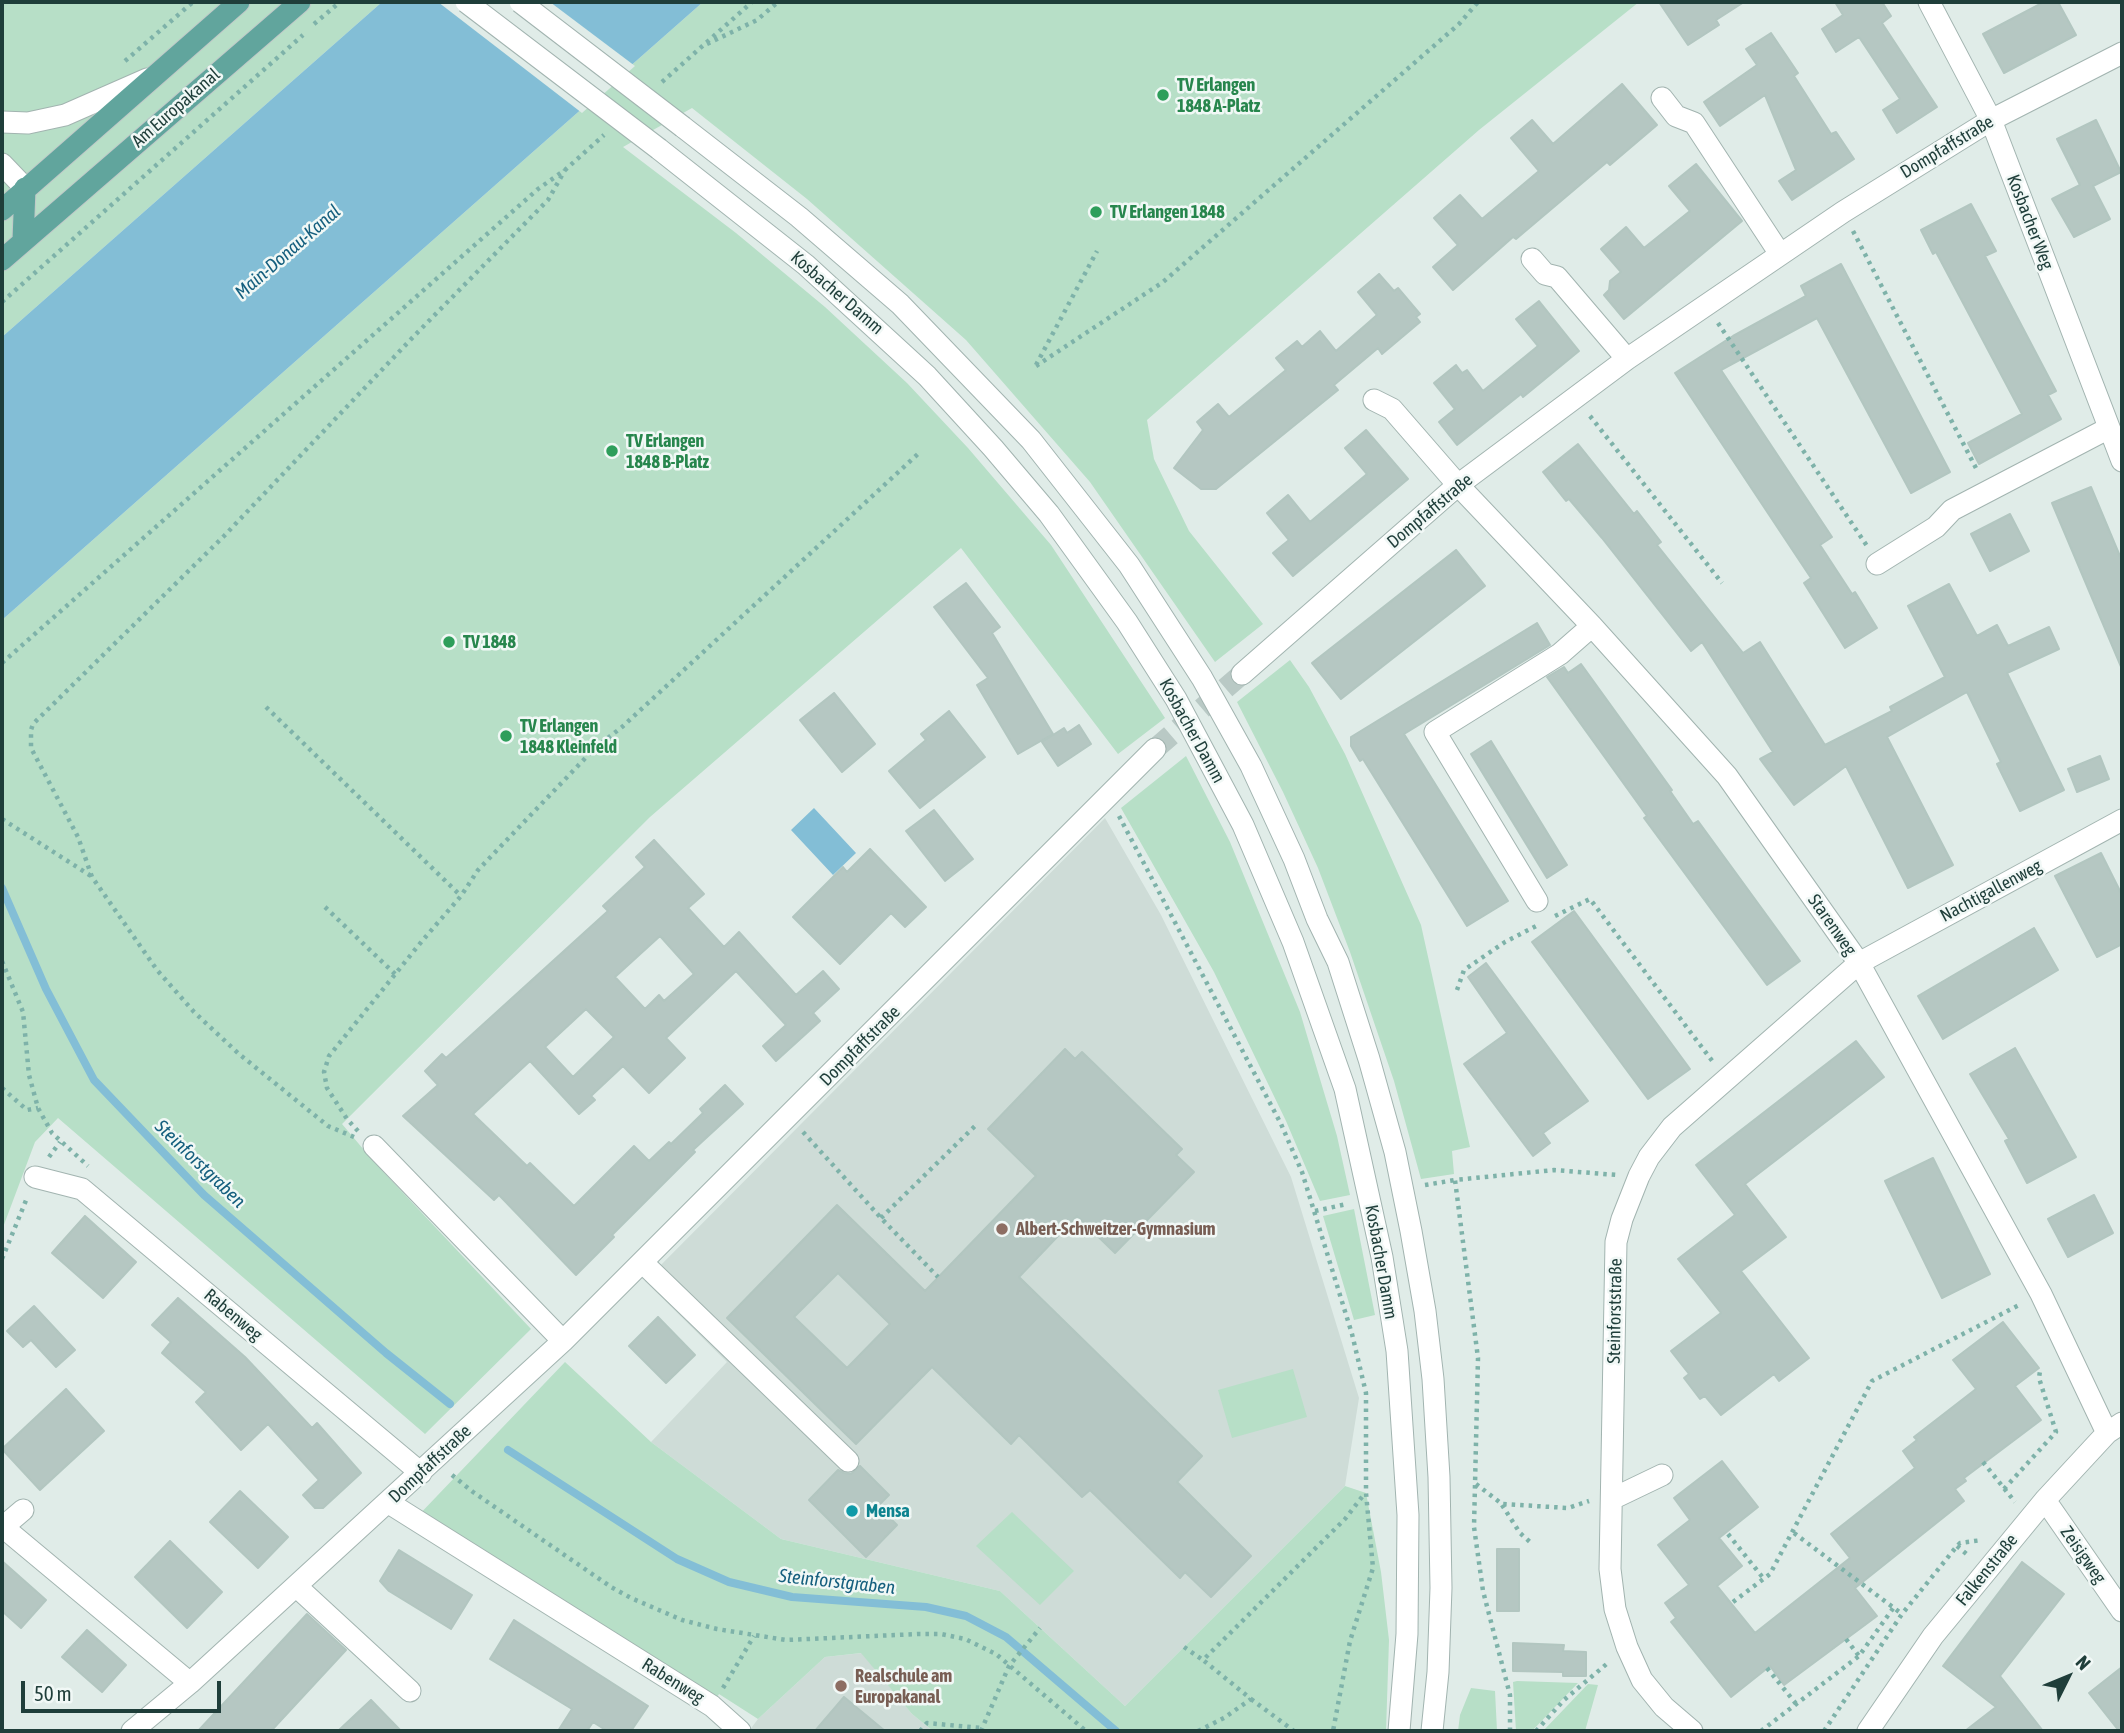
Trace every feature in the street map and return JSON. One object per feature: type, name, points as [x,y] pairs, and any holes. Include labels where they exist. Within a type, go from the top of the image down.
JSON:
[{"type":"main road","points":[[2,211],[239,2]]},
{"type":"main road","name":"Am Europakanal","points":[[2,260],[299,2]]},
{"type":"main road","points":[[23,241],[25,188]]},
{"type":"main road","points":[[2,211],[52,215]]},
{"type":"street","name":"Kosbacher Damm","points":[[466,2],[806,265],[927,376],[1049,514],[1127,622],[1175,699],[1243,825],[1293,942],[1345,1089],[1382,1257],[1397,1351],[1408,1515],[1406,1634],[1399,1731]]},
{"type":"street","name":"Kosbacher Damm","points":[[520,2],[799,217],[900,304],[1031,440],[1129,565],[1202,678],[1251,766],[1338,962],[1395,1152],[1411,1231],[1433,1379],[1439,1477],[1441,1588],[1438,1672],[1432,1731]]},
{"type":"street","name":"Kosbacher Weg","points":[[1930,2],[1991,120],[2109,428],[2121,452]]},
{"type":"street","name":"Dompfaffstraße","points":[[1242,674],[1458,485],[1627,359],[1843,212],[1991,120],[2122,53]]},
{"type":"street","points":[[2,121],[28,123],[65,115],[152,77]]},
{"type":"street","points":[[1662,98],[1676,116],[1694,123],[1780,254]]},
{"type":"street","points":[[2,164],[25,188]]},
{"type":"street","points":[[1532,259],[1545,274],[1557,277],[1627,359]]},
{"type":"street","name":"Starenweg","points":[[1374,400],[1392,408],[1458,485],[1592,626],[1727,776],[1859,963],[2115,1428]]},
{"type":"street","points":[[1877,564],[1936,527],[1951,510],[2109,428]]},
{"type":"street","points":[[1537,901],[1435,732],[1560,654],[1592,626]]},
{"type":"street","name":"Dompfaffstraße","points":[[132,1731],[190,1683],[389,1503],[563,1341],[1155,749]]},
{"type":"street","name":"Nachtigallenweg","points":[[1859,963],[2122,820]]},
{"type":"street","name":"Steinforststraße","points":[[1692,1731],[1664,1707],[1642,1679],[1627,1647],[1615,1609],[1611,1569],[1616,1242],[1639,1177],[1649,1157],[1672,1128],[1859,963]]},
{"type":"street","points":[[374,1146],[563,1341]]},
{"type":"street","name":"Rabenweg","points":[[35,1177],[82,1189],[428,1467]]},
{"type":"street","points":[[642,1262],[848,1461]]},
{"type":"street","name":"Falkenstraße","points":[[1868,1731],[1933,1636],[2038,1508],[2115,1428]]},
{"type":"street","points":[[1612,1499],[1662,1475]]},
{"type":"street","name":"Rabenweg","points":[[389,1503],[712,1706],[740,1731]]},
{"type":"street","name":"Zeisigweg","points":[[2038,1508],[2122,1611]]},
{"type":"street","points":[[23,1510],[3,1527],[190,1683]]},
{"type":"street","points":[[296,1586],[410,1691]]},
{"type":"path","points":[[118,66],[192,2]]},
{"type":"path","points":[[313,25],[340,2]]},
{"type":"path","points":[[751,2],[700,48],[757,20],[778,2]]},
{"type":"path","points":[[1097,251],[1036,366],[1163,282],[1459,24],[1478,2]]},
{"type":"path","points":[[2,302],[303,34]]},
{"type":"path","points":[[2,663],[538,189],[565,170],[548,200],[224,536],[33,724],[31,748],[78,837],[92,877],[157,970],[194,1012],[239,1054],[328,1126],[374,1146]]},
{"type":"path","points":[[1843,212],[1988,491]]},
{"type":"path","points":[[7,286],[13,292]]},
{"type":"path","points":[[1706,305],[1877,564]]},
{"type":"path","points":[[1576,397],[1721,583]]},
{"type":"path","points":[[374,1146],[347,1119],[327,1088],[324,1072],[329,1056],[461,896],[478,870],[595,748],[622,727],[919,453]]},
{"type":"path","points":[[266,707],[461,896]]},
{"type":"path","points":[[1109,796],[1281,1124],[1315,1210],[1352,1334],[1366,1393],[1366,1493],[1373,1568],[1350,1641],[1333,1731]]},
{"type":"path","points":[[2,819],[92,877]]},
{"type":"path","points":[[1457,990],[1464,970],[1505,942],[1590,899],[1726,1080]]},
{"type":"path","points":[[325,907],[395,974]]},
{"type":"path","points":[[2,961],[23,1012],[29,1075],[38,1108],[52,1133],[91,1168]]},
{"type":"path","points":[[2,1088],[27,1110],[38,1108]]},
{"type":"path","points":[[789,1116],[938,1277]]},
{"type":"path","points":[[881,1218],[977,1124]]},
{"type":"path","points":[[1424,1185],[1554,1170],[1639,1177]]},
{"type":"path","points":[[1455,1180],[1478,1358],[1476,1539],[1483,1591],[1510,1695],[1510,1731]]},
{"type":"path","points":[[1315,1210],[1346,1204]]},
{"type":"path","points":[[1733,1602],[1770,1574],[1872,1381],[2040,1294]]},
{"type":"path","points":[[2004,1489],[2056,1432],[2039,1378],[2040,1371]]},
{"type":"path","points":[[1983,1462],[2018,1506],[2038,1508]]},
{"type":"path","points":[[428,1467],[473,1492],[602,1581],[631,1598],[682,1620],[754,1636],[786,1640],[942,1634],[965,1639],[980,1645],[1009,1666],[1086,1731]]},
{"type":"path","points":[[1475,1483],[1502,1504],[1520,1533],[1530,1542]]},
{"type":"path","points":[[1203,1660],[1345,1519],[1366,1493]]},
{"type":"path","points":[[1502,1504],[1568,1507],[1599,1498],[1612,1499]]},
{"type":"path","points":[[1794,1533],[1902,1614]]},
{"type":"path","points":[[1728,1534],[1764,1579]]},
{"type":"path","points":[[1824,1731],[1902,1614],[1960,1543],[2014,1537]]},
{"type":"path","points":[[1761,1731],[1859,1656],[1894,1607]]},
{"type":"path","points":[[920,1731],[927,1723],[981,1730],[1009,1666],[1040,1628]]},
{"type":"path","points":[[712,1706],[754,1636]]},
{"type":"path","points":[[1846,1639],[1859,1656]]},
{"type":"path","points":[[1184,1647],[1294,1731]]},
{"type":"path","points":[[1536,1731],[1564,1700],[1627,1647]]},
{"type":"path","points":[[1767,1668],[1797,1705]]},
{"type":"path","points":[[1198,1731],[1224,1718],[1251,1699]]},
{"type":"shaded area","name":"Albert-Schweitzer-Gymnasium","points":[[1105,818],[1161,915],[1291,1177],[1359,1398],[1345,1486],[1125,1706],[1000,1591],[781,1539],[651,1442],[727,1362],[645,1281]]},
{"type":"shaded area","name":"Realschule am Europakanal","points":[[862,1653],[912,1714],[933,1731],[749,1731],[758,1719],[825,1657]]},
{"type":"green space","points":[[2,2],[382,2],[2,337]]},
{"type":"green space","points":[[703,2],[1639,2],[1479,130],[1147,420],[1154,459],[1189,531],[1263,624],[1215,662],[1090,482],[966,340],[807,199],[692,108],[623,147],[736,233],[825,307],[907,383],[968,448],[1051,545],[1165,718],[1118,754],[961,548],[650,817],[342,1124],[375,1163],[531,1329],[425,1434],[58,1118],[35,1142],[2,1230],[2,620]]},
{"type":"green space","points":[[1290,660],[1309,687],[1345,754],[1421,925],[1470,1147],[1452,1151],[1454,1174],[1421,1179],[1394,1081],[1318,868],[1237,702]]},
{"type":"green space","points":[[1186,756],[1230,842],[1300,1012],[1337,1136],[1350,1195],[1320,1201],[1286,1121],[1214,972],[1121,808]]},
{"type":"green space","points":[[1354,1209],[1375,1315],[1354,1320],[1323,1216]]},
{"type":"green space","points":[[565,1362],[651,1442],[781,1539],[1000,1591],[1125,1706],[1345,1486],[1366,1493],[1381,1572],[1389,1640],[1386,1731],[933,1731],[912,1714],[861,1653],[825,1657],[758,1719],[719,1694],[712,1706],[415,1519]]},
{"type":"green space","points":[[1293,1369],[1307,1417],[1232,1438],[1218,1390]]},
{"type":"green space","points":[[1012,1512],[1074,1571],[1040,1605],[976,1546]]},
{"type":"green space","points":[[1513,1682],[1578,1683],[1532,1731],[1516,1731]]},
{"type":"green space","points":[[1588,1684],[1598,1685],[1585,1731],[1543,1731]]},
{"type":"green space","points":[[1471,1688],[1495,1691],[1497,1731],[1458,1731],[1460,1715]]},
{"type":"water","name":"Main-Donau-Kanal","points":[[382,2],[703,2],[2,620],[2,337]]},
{"type":"water","points":[[814,808],[856,853],[833,875],[791,830]]},
{"type":"pier","points":[[438,2],[550,2],[635,66],[582,113]]},
{"type":"building","points":[[1659,2],[1744,2],[1716,20],[1719,25],[1688,45]]},
{"type":"building","points":[[1835,2],[1882,2],[1891,16],[1882,23],[1937,107],[1897,133],[1883,110],[1900,99],[1859,37],[1836,52],[1822,29],[1843,15]]},
{"type":"building","points":[[2044,2],[2058,2],[2076,35],[2004,73],[1983,34]]},
{"type":"building","points":[[1771,33],[1798,73],[1794,76],[1831,134],[1836,132],[1854,159],[1792,200],[1779,181],[1796,170],[1765,95],[1720,126],[1704,102],[1757,65],[1746,49]]},
{"type":"building","points":[[1622,84],[1657,125],[1610,165],[1607,162],[1516,239],[1513,237],[1453,290],[1433,267],[1458,245],[1434,218],[1460,195],[1482,219],[1539,171],[1511,138],[1532,120],[1553,144]]},
{"type":"building","points":[[2096,120],[2121,172],[2093,186],[2110,219],[2074,237],[2052,199],[2080,185],[2057,139]]},
{"type":"building","points":[[1696,164],[1742,221],[1624,319],[1604,295],[1609,290],[1610,281],[1621,272],[1601,249],[1626,227],[1644,248],[1690,211],[1669,186]]},
{"type":"building","points":[[1971,204],[1996,251],[1985,256],[2056,391],[2048,395],[2061,419],[1979,464],[1968,443],[2022,414],[1936,252],[1933,254],[1921,230]]},
{"type":"building","points":[[1841,264],[1950,472],[1911,493],[1817,318],[1721,370],[1832,537],[1820,545],[1852,594],[1855,592],[1877,628],[1845,648],[1804,583],[1811,578],[1675,373],[1733,336],[1806,296],[1801,286]]},
{"type":"building","points":[[1379,274],[1394,291],[1398,288],[1420,314],[1416,317],[1420,322],[1382,354],[1378,348],[1334,385],[1338,390],[1216,489],[1201,489],[1174,468],[1203,430],[1197,422],[1218,404],[1229,417],[1286,370],[1276,358],[1297,341],[1302,347],[1320,331],[1336,351],[1377,315],[1358,292]]},
{"type":"building","points":[[1539,301],[1579,351],[1523,397],[1521,394],[1457,445],[1439,422],[1455,409],[1434,383],[1456,365],[1462,373],[1467,370],[1483,391],[1538,346],[1516,319]]},
{"type":"building","points":[[1366,430],[1408,479],[1293,576],[1273,553],[1289,540],[1267,513],[1288,495],[1310,522],[1367,474],[1345,448]]},
{"type":"building","points":[[1578,444],[1634,514],[1637,511],[1661,542],[1657,545],[1743,653],[1760,642],[1825,745],[1892,711],[1890,707],[1945,677],[1908,606],[1949,584],[1977,636],[1997,625],[2008,646],[2049,627],[2059,649],[2007,673],[2064,790],[2020,811],[1997,764],[2001,762],[1967,692],[1887,737],[1953,865],[1908,888],[1846,766],[1794,805],[1760,759],[1773,752],[1702,642],[1691,651],[1602,538],[1569,499],[1566,501],[1543,472]]},
{"type":"building","points":[[2091,487],[2122,561],[2122,669],[2052,503]]},
{"type":"building","points":[[2010,514],[2029,551],[1990,571],[1971,534]]},
{"type":"building","points":[[1456,550],[1485,586],[1341,699],[1312,663]]},
{"type":"building","points":[[966,583],[1000,627],[992,633],[1053,734],[1018,754],[977,685],[988,678],[934,607]]},
{"type":"building","points":[[1537,623],[1550,645],[1404,734],[1508,901],[1467,926],[1363,759],[1360,761],[1351,746],[1351,737]]},
{"type":"building","points":[[1581,664],[1672,790],[1670,791],[1693,824],[1698,821],[1800,961],[1767,985],[1644,818],[1647,816],[1547,677],[1564,667],[1568,673]]},
{"type":"building","points":[[834,693],[875,744],[842,772],[800,720]]},
{"type":"building","points":[[949,711],[985,757],[920,808],[889,771],[926,740],[921,734]]},
{"type":"building","points":[[1079,725],[1091,744],[1058,766],[1042,742],[1064,728],[1067,733]]},
{"type":"building","points":[[1491,741],[1567,865],[1547,878],[1471,754]]},
{"type":"building","points":[[2100,756],[2109,779],[2077,792],[2068,769]]},
{"type":"building","points":[[934,810],[973,859],[945,881],[906,831]]},
{"type":"building","points":[[654,840],[704,894],[688,908],[724,947],[739,932],[796,995],[823,971],[839,989],[813,1013],[820,1021],[776,1061],[763,1046],[786,1025],[736,971],[666,1038],[685,1058],[649,1093],[623,1066],[591,1096],[595,1100],[579,1114],[530,1061],[473,1114],[527,1166],[530,1163],[574,1206],[634,1146],[649,1161],[669,1142],[671,1144],[703,1113],[700,1109],[725,1085],[743,1104],[693,1150],[695,1152],[576,1275],[499,1195],[494,1200],[403,1116],[438,1085],[425,1071],[442,1054],[446,1058],[608,911],[603,906],[645,867],[636,857]],"holes":[[[660,936],[694,974],[664,1001],[659,995],[645,1009],[615,977]],[[586,1009],[614,1037],[573,1077],[545,1047]]]},
{"type":"building","points":[[870,849],[926,907],[905,927],[891,913],[840,964],[793,917],[843,867],[847,872]]},
{"type":"building","points":[[2101,853],[2122,895],[2122,944],[2097,957],[2055,876]]},
{"type":"building","points":[[1574,911],[1690,1069],[1648,1099],[1532,942]]},
{"type":"building","points":[[2034,928],[2058,970],[1943,1039],[1918,996]]},
{"type":"building","points":[[1486,963],[1588,1101],[1543,1133],[1550,1143],[1533,1156],[1464,1064],[1507,1033],[1468,977]]},
{"type":"building","points":[[1856,1041],[1884,1077],[1745,1184],[1786,1237],[1741,1271],[1809,1358],[1779,1381],[1774,1374],[1721,1415],[1705,1396],[1700,1399],[1684,1378],[1689,1374],[1671,1351],[1721,1313],[1678,1259],[1735,1215],[1696,1165]]},
{"type":"building","points":[[2015,1048],[2076,1157],[2027,1183],[2005,1141],[2009,1139],[1970,1074]]},
{"type":"building","points":[[1065,1049],[1075,1059],[1082,1052],[1182,1149],[1176,1155],[1194,1172],[1115,1253],[1077,1216],[1019,1277],[1202,1456],[1177,1482],[1251,1556],[1211,1597],[1185,1572],[1180,1578],[1090,1490],[1082,1497],[1019,1435],[1011,1444],[932,1367],[856,1444],[727,1318],[837,1205],[925,1291],[1036,1176],[988,1129]],"holes":[[[838,1273],[890,1324],[847,1368],[794,1317]]]},
{"type":"building","points":[[1933,1158],[1990,1274],[1942,1298],[1885,1181]]},
{"type":"building","points":[[2094,1195],[2113,1233],[2068,1257],[2048,1219]]},
{"type":"building","points":[[85,1216],[136,1262],[103,1298],[52,1253]]},
{"type":"building","points":[[178,1298],[245,1357],[312,1428],[317,1423],[361,1473],[323,1508],[315,1508],[303,1495],[319,1480],[268,1424],[241,1450],[196,1402],[206,1392],[162,1353],[171,1342],[152,1325]]},
{"type":"building","points":[[34,1306],[75,1350],[56,1367],[31,1340],[23,1347],[7,1331]]},
{"type":"building","points":[[658,1317],[695,1355],[666,1383],[629,1346]]},
{"type":"building","points":[[2003,1322],[2039,1368],[2015,1386],[2041,1420],[1964,1478],[1966,1481],[1955,1489],[1964,1501],[1855,1588],[1877,1616],[1784,1685],[1770,1666],[1731,1697],[1671,1622],[1676,1618],[1665,1603],[1689,1585],[1658,1545],[1690,1520],[1674,1498],[1722,1461],[1758,1507],[1719,1538],[1742,1566],[1717,1586],[1755,1633],[1850,1558],[1831,1534],[1915,1468],[1903,1451],[1917,1440],[1914,1437],[1976,1389],[1953,1360]]},
{"type":"building","points":[[66,1389],[104,1431],[40,1490],[2,1449]]},
{"type":"building","name":"Mensa","points":[[860,1466],[889,1495],[878,1506],[897,1525],[866,1557],[809,1500],[838,1470],[851,1474]]},
{"type":"building","points":[[240,1491],[288,1537],[258,1568],[210,1522]]},
{"type":"building","points":[[170,1541],[222,1592],[187,1628],[135,1577]]},
{"type":"building","points":[[1497,1549],[1519,1549],[1519,1611],[1497,1611]]},
{"type":"building","points":[[399,1550],[472,1595],[451,1629],[389,1591],[380,1581]]},
{"type":"building","points":[[2,1561],[46,1600],[21,1628],[2,1611]]},
{"type":"building","points":[[2022,1562],[2064,1594],[2000,1676],[2043,1731],[1965,1731],[1996,1707],[1943,1666]]},
{"type":"building","points":[[307,1614],[346,1650],[271,1731],[198,1731]]},
{"type":"building","points":[[514,1620],[648,1706],[631,1731],[607,1731],[593,1722],[587,1731],[558,1731],[572,1709],[490,1659]]},
{"type":"building","points":[[87,1630],[126,1665],[102,1692],[62,1657]]},
{"type":"building","points":[[1513,1643],[1564,1645],[1563,1651],[1586,1652],[1586,1676],[1563,1676],[1563,1672],[1513,1671]]},
{"type":"building","points":[[2122,1667],[2122,1731],[2119,1731],[2089,1693]]},
{"type":"building","points":[[844,1697],[885,1731],[815,1731]]},
{"type":"building","points":[[371,1700],[401,1731],[338,1731]]},
{"type":"waterway","name":"Steinforstgraben","points":[[2,888],[46,989],[94,1080],[204,1195],[386,1353],[450,1404]]},
{"type":"waterway","name":"Steinforstgraben","points":[[508,1450],[677,1559],[729,1582],[792,1597],[926,1607],[966,1616],[1006,1637],[1116,1731]]},
{"type":"tunnel","points":[[1155,749],[1242,674]]},
{"type":"place","name":"TV Erlangen 1848 A-Platz","points":[[1163,95]]},
{"type":"place","name":"TV Erlangen 1848","points":[[1096,212]]},
{"type":"place","name":"TV Erlangen 1848 B-Platz","points":[[612,451]]},
{"type":"place","name":"TV 1848","points":[[449,642]]},
{"type":"place","name":"TV Erlangen 1848 Kleinfeld","points":[[506,736]]},
{"type":"place","name":"Albert-Schweitzer-Gymnasium","points":[[1002,1229]]},
{"type":"place","name":"Mensa","points":[[852,1511]]},
{"type":"place","name":"Realschule am Europakanal","points":[[841,1686]]}]
